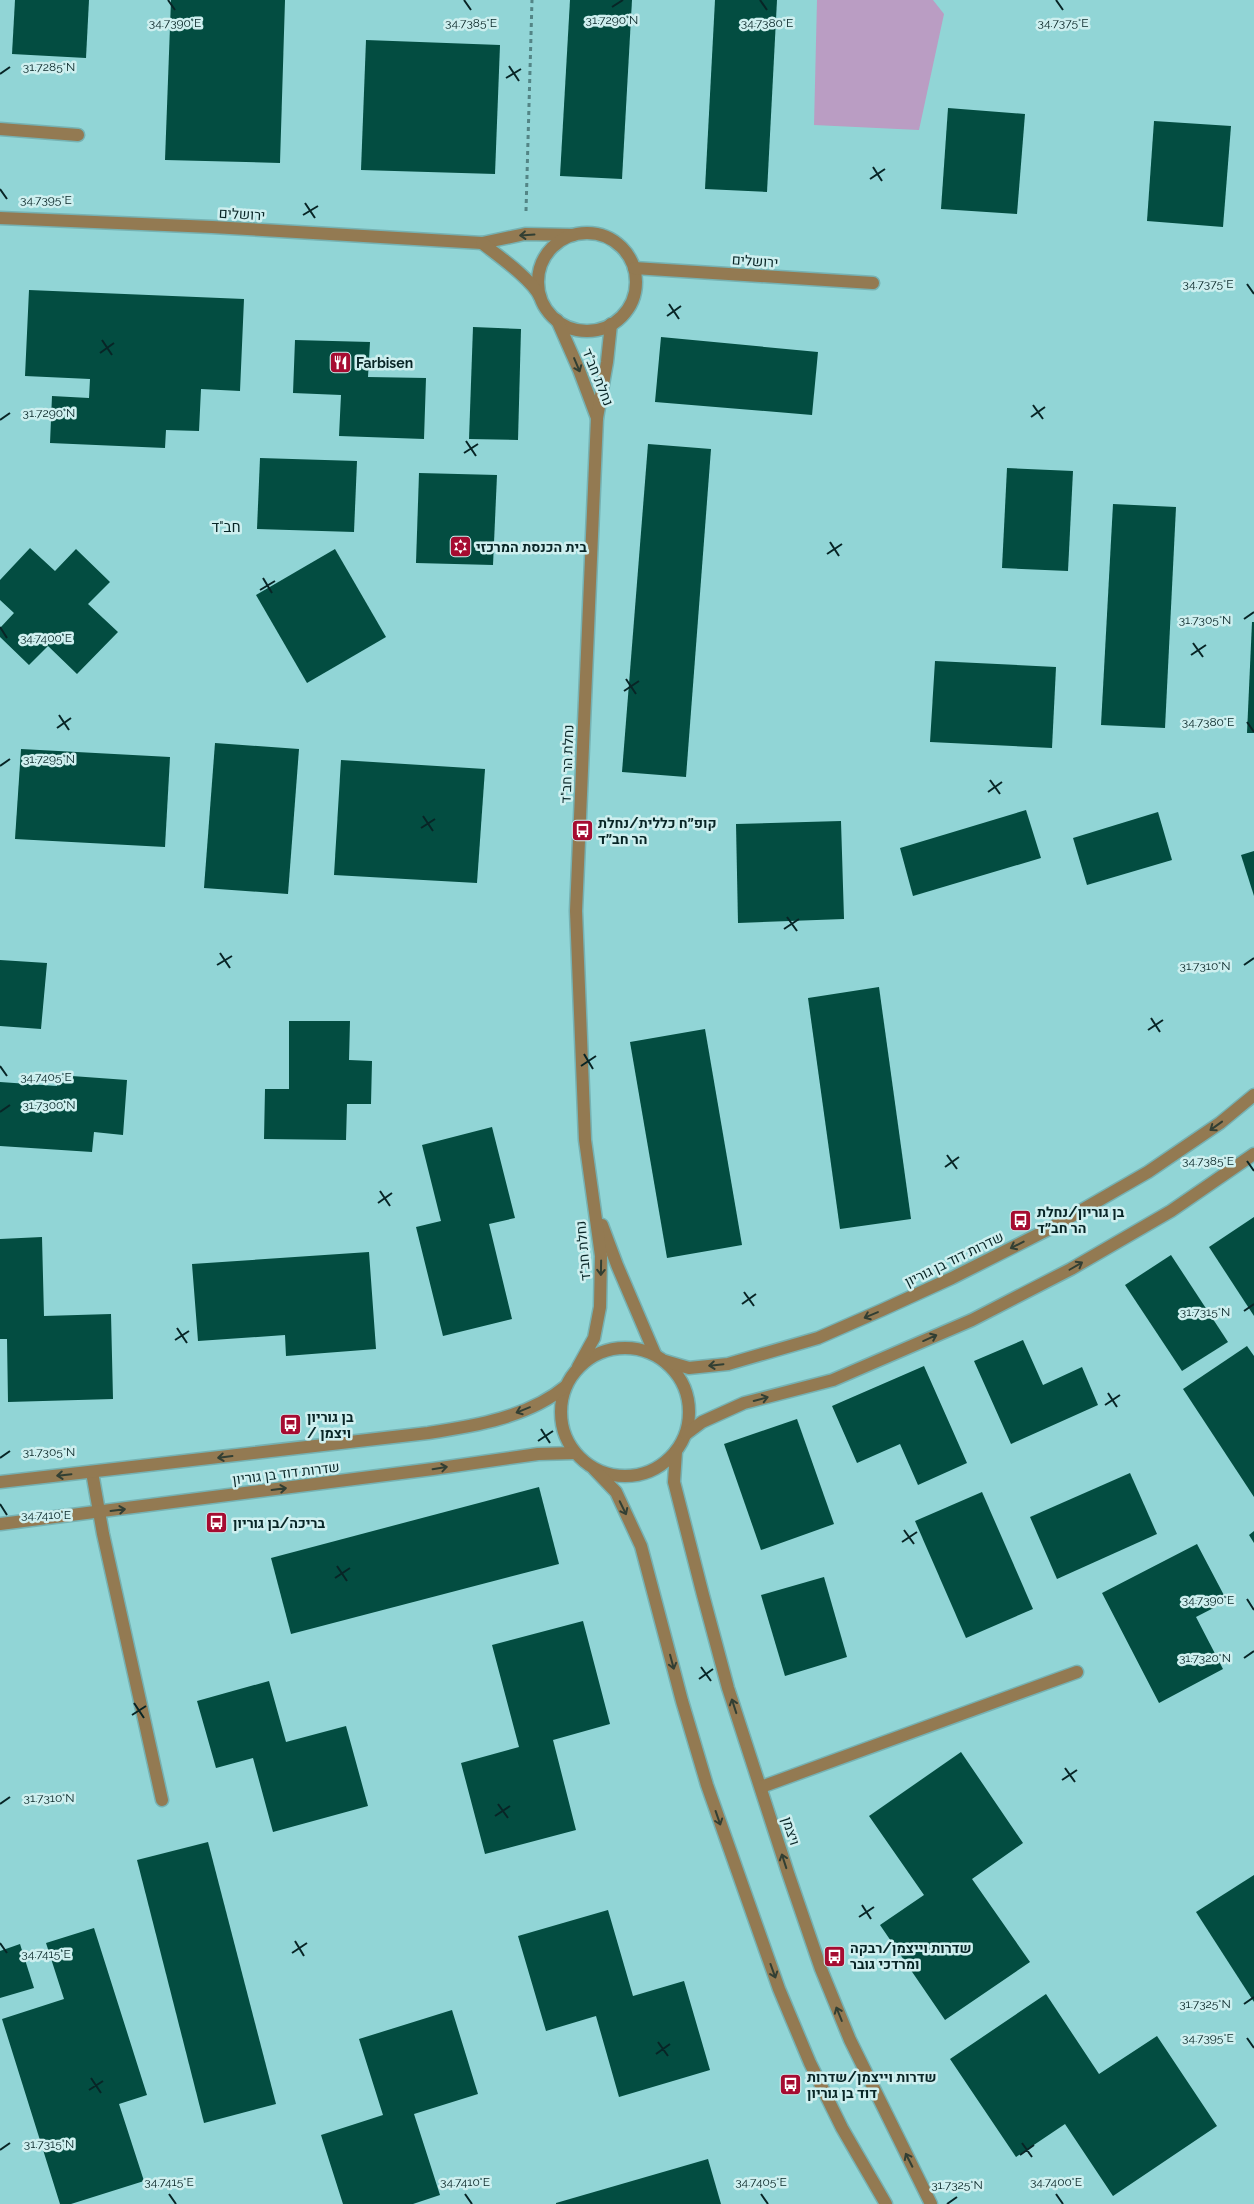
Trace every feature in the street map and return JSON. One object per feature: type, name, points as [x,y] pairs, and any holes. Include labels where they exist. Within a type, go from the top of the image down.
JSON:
[{"type":"street","points":[[0,129],[78,135]]},
{"type":"street","name":"ירושלים","points":[[0,218],[212,227],[482,243],[525,234],[573,235]]},
{"type":"street","points":[[482,243],[538,291],[543,303],[557,320],[572,328],[588,331],[611,324],[624,314],[633,300],[636,284],[634,268],[628,254],[611,239],[596,234],[573,235],[557,244],[545,258],[539,276],[543,303]]},
{"type":"street","name":"ירושלים","points":[[634,268],[873,283]]},
{"type":"street","name":"נחלת חב\"ד","points":[[557,320],[597,418]]},
{"type":"street","name":"נחלת חב\"ד","points":[[597,418],[607,362],[611,324]]},
{"type":"street","name":"נחלת הר חב\"ד","points":[[593,1202],[585,1140],[576,912],[597,418]]},
{"type":"street","name":"שדרות דוד בן גוריון","points":[[660,1358],[689,1368],[728,1364],[818,1338],[891,1306],[952,1278],[1049,1229],[1148,1172],[1220,1124],[1254,1095]]},
{"type":"street","points":[[594,1469],[611,1475],[629,1476],[647,1472],[663,1463],[676,1451],[686,1434],[702,1422],[744,1403],[833,1380],[972,1320],[1071,1269],[1171,1211],[1254,1154]]},
{"type":"street","name":"נחלת חב\"ד","points":[[593,1202],[616,1265],[660,1358]]},
{"type":"street","name":"נחלת חב\"ד","points":[[578,1367],[594,1338],[600,1307],[601,1256],[593,1202]]},
{"type":"street","points":[[686,1434],[689,1409],[684,1386],[676,1372],[660,1358],[636,1348],[615,1348],[595,1355],[578,1367],[566,1386],[561,1403],[561,1421],[566,1438],[576,1453],[616,1492],[641,1546],[682,1701],[707,1785],[779,1989],[810,2063],[842,2128],[886,2204]]},
{"type":"street","name":"שדרות דוד בן גוריון","points":[[0,1482],[471,1426],[521,1411],[553,1396],[566,1386]]},
{"type":"street","name":"ויצמן","points":[[676,1451],[674,1482],[728,1688],[821,1970],[850,2040],[931,2204]]},
{"type":"street","name":"שדרות דוד בן גוריון","points":[[0,1524],[98,1513],[538,1454],[576,1453]]},
{"type":"street","points":[[92,1472],[98,1513],[162,1800]]},
{"type":"street","points":[[761,1787],[1077,1672]]},
{"type":"path","points":[[525,234],[532,0]]},
{"type":"shaded area","points":[[817,0],[933,0],[944,14],[919,130],[814,125]]},
{"type":"building","points":[[15,0],[89,0],[86,58],[12,54]]},
{"type":"building","points":[[171,0],[285,0],[280,163],[165,160]]},
{"type":"building","points":[[570,0],[632,0],[622,179],[560,176]]},
{"type":"building","points":[[715,0],[777,0],[767,192],[705,189]]},
{"type":"building","points":[[366,40],[500,45],[495,174],[361,170]]},
{"type":"building","points":[[948,108],[1025,114],[1017,214],[941,209]]},
{"type":"building","points":[[1154,121],[1231,126],[1223,227],[1147,221]]},
{"type":"building","points":[[29,290],[244,299],[240,391],[201,389],[199,431],[166,430],[165,448],[50,443],[52,396],[89,398],[90,379],[25,376]]},
{"type":"building","points":[[473,327],[521,329],[518,440],[469,439]]},
{"type":"building","points":[[661,337],[818,352],[812,415],[655,402]]},
{"type":"building","points":[[295,340],[370,342],[368,377],[426,378],[424,439],[339,436],[341,395],[293,393]]},
{"type":"building","points":[[648,444],[711,449],[686,777],[622,772]]},
{"type":"building","points":[[260,458],[357,461],[354,532],[257,529]]},
{"type":"building","points":[[1007,468],[1073,471],[1068,571],[1002,568]]},
{"type":"building","points":[[419,473],[497,475],[493,565],[416,563]]},
{"type":"building","points":[[1113,504],[1176,507],[1165,728],[1101,725]]},
{"type":"building","points":[[30,548],[55,571],[76,549],[110,582],[88,604],[118,632],[77,674],[48,646],[29,665],[0,637],[0,628],[14,613],[0,600],[0,580]]},
{"type":"building","points":[[335,549],[386,637],[307,683],[256,595]]},
{"type":"building","points":[[1252,622],[1254,622],[1254,733],[1247,733]]},
{"type":"building","points":[[935,661],[1056,667],[1052,748],[930,742]]},
{"type":"building","points":[[215,743],[299,749],[288,894],[204,888]]},
{"type":"building","points":[[21,749],[170,757],[165,847],[15,839]]},
{"type":"building","points":[[341,760],[485,769],[477,883],[334,875]]},
{"type":"building","points":[[1026,810],[1041,858],[913,896],[900,848]]},
{"type":"building","points":[[1158,812],[1172,860],[1087,885],[1073,838]]},
{"type":"building","points":[[841,821],[844,919],[738,923],[736,824]]},
{"type":"building","points":[[1254,851],[1254,896],[1241,855]]},
{"type":"building","points":[[0,960],[47,963],[41,1029],[0,1026]]},
{"type":"building","points":[[879,987],[911,1219],[840,1229],[808,998]]},
{"type":"building","points":[[289,1021],[350,1021],[349,1060],[372,1061],[371,1104],[347,1104],[346,1140],[264,1139],[265,1089],[289,1089]]},
{"type":"building","points":[[705,1029],[742,1245],[667,1258],[630,1042]]},
{"type":"building","points":[[58,1075],[127,1080],[123,1135],[94,1132],[92,1152],[0,1146],[0,1082],[57,1086]]},
{"type":"building","points":[[492,1127],[515,1218],[489,1224],[512,1319],[443,1336],[416,1227],[441,1221],[422,1145]]},
{"type":"building","points":[[1254,1217],[1254,1316],[1209,1247]]},
{"type":"building","points":[[42,1237],[44,1316],[111,1314],[113,1399],[8,1402],[7,1339],[0,1339],[0,1239]]},
{"type":"building","points":[[369,1252],[376,1349],[286,1356],[285,1335],[198,1341],[192,1264]]},
{"type":"building","points":[[1171,1255],[1228,1342],[1182,1371],[1125,1285]]},
{"type":"building","points":[[1023,1340],[1043,1385],[1082,1367],[1098,1405],[1011,1444],[974,1361]]},
{"type":"building","points":[[1247,1346],[1254,1356],[1254,1497],[1183,1389]]},
{"type":"building","points":[[924,1366],[967,1463],[918,1485],[900,1444],[857,1463],[832,1406]]},
{"type":"building","points":[[797,1419],[834,1524],[761,1550],[724,1444]]},
{"type":"building","points":[[1130,1473],[1157,1534],[1057,1579],[1030,1517]]},
{"type":"building","points":[[539,1487],[559,1564],[291,1634],[271,1558]]},
{"type":"building","points":[[982,1492],[1033,1609],[966,1638],[915,1521]]},
{"type":"building","points":[[1254,1531],[1254,1543],[1249,1535]]},
{"type":"building","points":[[1197,1544],[1227,1601],[1196,1617],[1223,1669],[1159,1703],[1102,1593]]},
{"type":"building","points":[[824,1577],[847,1657],[785,1676],[761,1595]]},
{"type":"building","points":[[583,1621],[610,1724],[553,1740],[576,1830],[485,1854],[461,1763],[519,1747],[492,1645]]},
{"type":"building","points":[[269,1681],[286,1742],[346,1726],[368,1806],[273,1832],[253,1758],[216,1768],[197,1701]]},
{"type":"building","points":[[961,1752],[1023,1843],[972,1879],[1030,1962],[945,2020],[880,1925],[924,1895],[869,1816]]},
{"type":"building","points":[[208,1842],[276,2104],[204,2123],[137,1860]]},
{"type":"building","points":[[1254,1875],[1254,2002],[1196,1912]]},
{"type":"building","points":[[608,1910],[633,1996],[684,1981],[710,2070],[619,2097],[596,2016],[546,2031],[518,1936]]},
{"type":"building","points":[[94,1928],[147,2095],[119,2104],[144,2181],[71,2204],[60,2204],[2,2019],[64,1999],[46,1943]]},
{"type":"building","points":[[20,1944],[34,1988],[0,1998],[0,1951]]},
{"type":"building","points":[[1046,1994],[1099,2074],[1157,2036],[1217,2126],[1113,2196],[1065,2124],[1016,2157],[950,2059]]},
{"type":"building","points":[[452,2010],[478,2094],[414,2114],[440,2195],[413,2204],[343,2204],[321,2135],[383,2115],[359,2039]]},
{"type":"building","points":[[708,2159],[721,2204],[556,2204],[556,2203]]},
{"type":"place","name":"Farbisen","points":[[340,363]]},
{"type":"place","name":"בית הכנסת המרכזי","points":[[460,547]]},
{"type":"place","name":"קופ״ח כללית/נחלת הר חב״ד","points":[[582,831]]},
{"type":"place","name":"בן גוריון/נחלת הר חב״ד","points":[[1021,1220]]},
{"type":"place","name":"בן גוריון / ויצמן","points":[[291,1425]]},
{"type":"place","name":"בריכה/בן גוריון","points":[[217,1523]]},
{"type":"place","name":"שדרות וייצמן/רבקה ומרדכי גובר","points":[[834,1956]]},
{"type":"place","name":"שדרות וייצמן/שדרות דוד בן גוריון","points":[[791,2085]]},
{"type":"district","name":"חב\"ד","points":[[226,527]]}]
